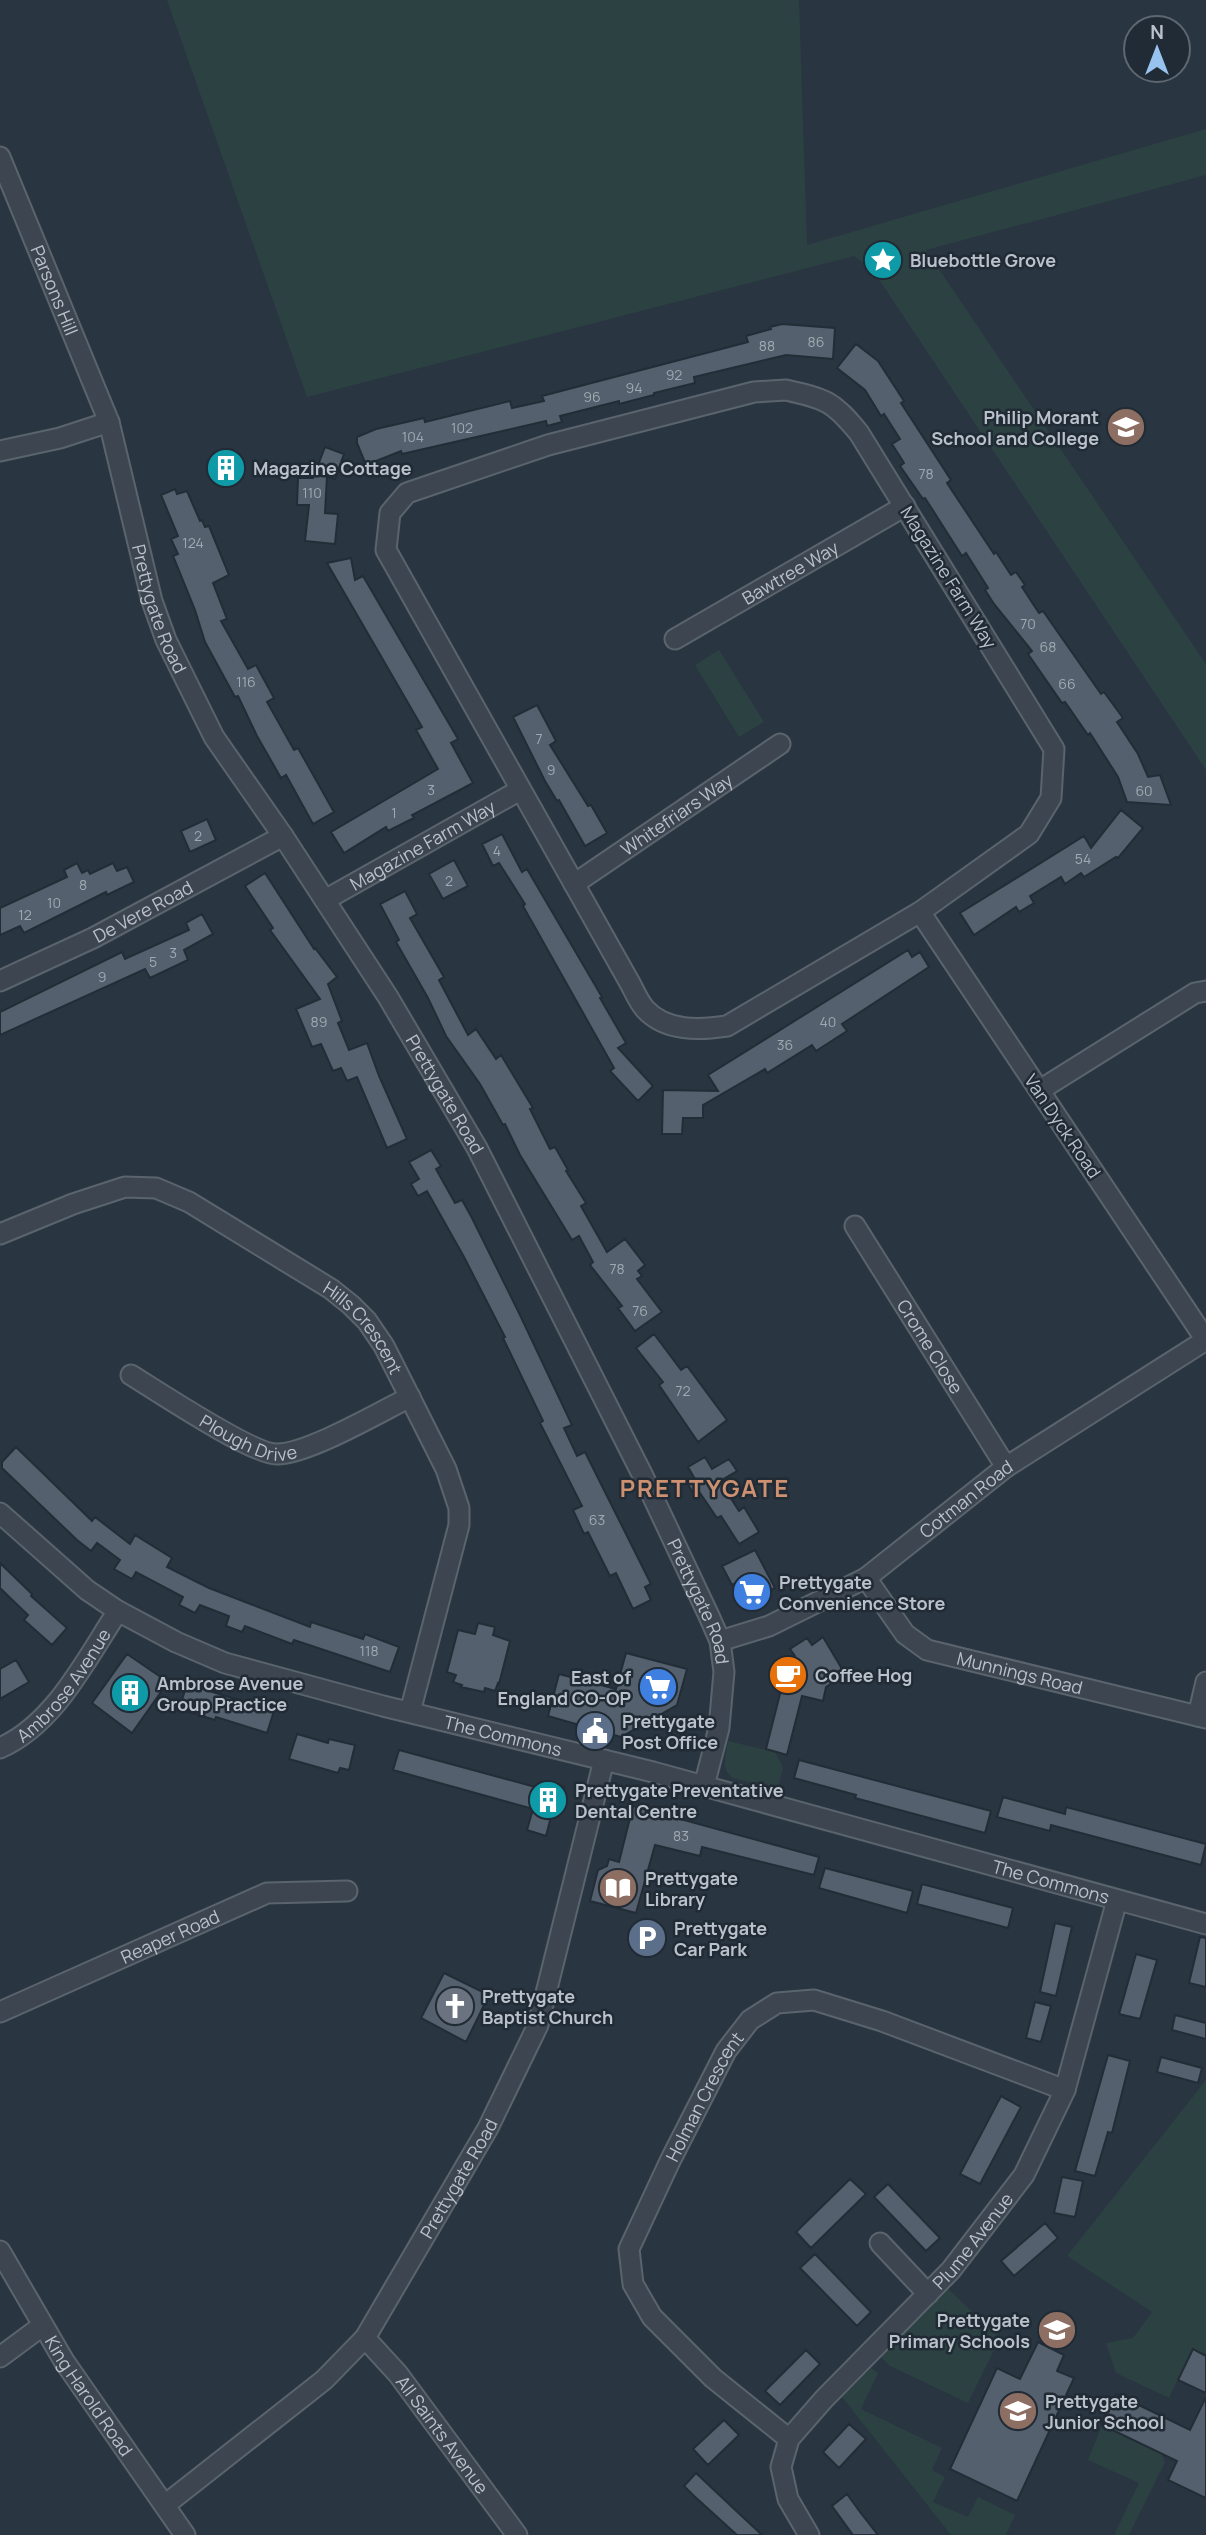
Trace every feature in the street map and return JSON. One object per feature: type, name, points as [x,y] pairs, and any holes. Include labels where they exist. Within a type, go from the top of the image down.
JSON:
[{"type":"street","name":"Parsons Hill","points":[[0,157],[110,422]]},
{"type":"street","name":"Magazine Farm Way","points":[[786,390],[819,398],[841,410],[859,433],[905,506],[1055,750],[1051,798],[1029,834],[920,912],[727,1026],[697,1031],[666,1023],[645,1009],[386,550],[390,513],[407,493],[548,445],[754,393],[786,390]]},
{"type":"street","points":[[0,451],[60,438],[110,422]]},
{"type":"street","name":"Prettygate Road","points":[[110,422],[152,601],[166,640],[214,737],[283,836],[388,997],[477,1148],[643,1476],[719,1641],[724,1671],[719,1728],[704,1786]]},
{"type":"street","name":"Bawtree Way","points":[[675,639],[905,506]]},
{"type":"street","name":"Whitefriars Way","points":[[574,884],[780,744]]},
{"type":"street","name":"Magazine Farm Way","points":[[325,900],[520,790]]},
{"type":"street","name":"De Vere Road","points":[[0,981],[93,938],[283,836]]},
{"type":"street","name":"Van Dyck Road","points":[[920,912],[1206,1340]]},
{"type":"street","points":[[1040,1090],[1195,993],[1206,991]]},
{"type":"street","name":"Hills Crescent","points":[[0,1234],[73,1204],[125,1187],[156,1188],[190,1202],[331,1289],[367,1321],[384,1346],[446,1469],[459,1508],[453,1548],[410,1712]]},
{"type":"street","name":"Crome Close","points":[[855,1226],[1006,1467]]},
{"type":"street","name":"Cotman Road","points":[[719,1641],[769,1626],[866,1578],[1006,1467],[1206,1340]]},
{"type":"street","name":"Plough Drive","points":[[131,1375],[249,1446],[276,1455],[297,1450],[338,1433],[410,1397]]},
{"type":"street","name":"The Commons","points":[[0,1513],[87,1590],[118,1611],[176,1642],[225,1662],[704,1786],[1206,1924]]},
{"type":"street","name":"Munnings Road","points":[[866,1578],[905,1634],[927,1650],[1202,1717]]},
{"type":"street","name":"Ambrose Avenue","points":[[0,1748],[15,1741],[65,1691],[118,1611]]},
{"type":"street","points":[[1202,1717],[1206,1682]]},
{"type":"street","name":"Prettygate Road","points":[[165,2505],[324,2380],[365,2337],[488,2128],[538,2025],[604,1760]]},
{"type":"street","name":"Reaper Road","points":[[0,2012],[267,1893],[347,1892]]},
{"type":"street","name":"Plume Avenue","points":[[808,2535],[788,2499],[781,2467],[789,2439],[824,2399],[951,2270],[1024,2175],[1065,2090],[1117,1900]]},
{"type":"street","name":"Holman Crescent","points":[[789,2439],[713,2378],[652,2317],[632,2284],[629,2249],[726,2051],[750,2020],[777,2003],[814,2000],[882,2021],[1065,2090]]},
{"type":"street","points":[[880,2243],[928,2294]]},
{"type":"street","name":"King Harold Road","points":[[0,2251],[64,2361],[184,2535]]},
{"type":"street","points":[[0,2357],[42,2326]]},
{"type":"street","name":"All Saints Avenue","points":[[365,2337],[398,2374],[517,2535]]},
{"type":"green space","points":[[167,0],[799,0],[807,245],[1206,129],[1206,175],[926,250],[1206,664],[1206,770],[872,269],[854,256],[307,397]]},
{"type":"green space","points":[[719,650],[764,722],[739,737],[695,665]]},
{"type":"green space","points":[[728,1741],[775,1752],[783,1767],[778,1789],[733,1778],[726,1770]]},
{"type":"green space","points":[[1206,2080],[1206,2354],[1192,2349],[1169,2398],[1116,2373],[1106,2343],[1133,2338],[1152,2312],[1067,2256]]},
{"type":"green space","points":[[947,2288],[1000,2338],[968,2403],[890,2366],[881,2357]]},
{"type":"green space","points":[[871,2368],[878,2373],[861,2409],[942,2448],[932,2470],[945,2477],[933,2502],[968,2517],[978,2497],[1015,2515],[1006,2535],[951,2535],[842,2397]]},
{"type":"green space","points":[[1102,2425],[1161,2453],[1165,2462],[1129,2535],[1114,2535],[1139,2483],[1088,2460]]},
{"type":"building","points":[[782,324],[835,328],[833,359],[786,355],[694,377],[695,383],[654,395],[560,416],[562,422],[547,426],[546,421],[402,454],[401,451],[366,465],[357,443],[357,437],[376,429],[424,418],[425,422],[510,401],[512,408],[544,401],[542,396],[748,342],[746,336]]},
{"type":"building","points":[[856,344],[878,361],[904,401],[901,403],[951,480],[947,483],[994,554],[996,552],[1011,575],[1016,572],[1025,585],[1022,587],[1039,613],[1043,611],[1101,694],[1104,692],[1123,718],[1117,722],[1138,754],[1148,777],[1160,775],[1171,805],[1127,802],[1118,777],[1090,733],[1088,735],[1065,702],[1062,703],[1028,654],[1032,651],[985,590],[988,588],[966,553],[962,556],[925,498],[923,499],[900,466],[904,463],[892,444],[900,439],[884,414],[881,416],[865,390],[837,368]]},
{"type":"building","points":[[325,447],[344,454],[335,479],[327,476],[325,513],[338,514],[335,544],[305,541],[309,505],[297,505],[298,478],[313,478]]},
{"type":"building","name":"Magazine Cottage","points":[[232,449],[243,474],[218,485],[208,462]]},
{"type":"building","points":[[175,489],[177,494],[187,491],[200,521],[202,520],[205,527],[209,526],[229,575],[213,583],[227,619],[221,621],[248,669],[256,665],[274,698],[267,702],[294,750],[298,748],[334,812],[313,824],[286,775],[281,778],[238,696],[235,697],[205,642],[173,556],[178,554],[171,539],[178,536],[161,495]]},
{"type":"building","points":[[351,558],[355,580],[363,576],[458,739],[451,743],[473,783],[412,815],[414,818],[388,831],[386,827],[344,853],[331,832],[438,769],[416,730],[422,727],[327,563]]},
{"type":"building","points":[[537,705],[556,741],[550,745],[607,833],[585,846],[545,781],[513,717]]},
{"type":"building","points":[[1121,810],[1143,828],[1118,858],[1084,877],[1081,873],[1065,884],[1061,877],[1030,896],[1034,903],[1019,912],[1016,907],[974,935],[960,913],[1084,836],[1091,848]]},
{"type":"building","points":[[207,819],[216,840],[190,852],[181,831]]},
{"type":"building","points":[[502,834],[522,872],[527,869],[602,997],[600,998],[626,1043],[618,1048],[653,1086],[638,1101],[610,1071],[614,1068],[523,906],[525,904],[499,863],[493,866],[482,844]]},
{"type":"building","points":[[454,860],[468,886],[443,899],[429,874]]},
{"type":"building","points":[[77,863],[82,873],[88,870],[90,874],[113,863],[117,871],[127,867],[134,882],[107,895],[106,892],[24,933],[20,926],[0,935],[0,908],[67,877],[64,870]]},
{"type":"building","points":[[265,873],[314,949],[337,977],[328,984],[342,1021],[338,1023],[349,1050],[367,1043],[407,1139],[387,1148],[357,1077],[347,1081],[341,1068],[333,1071],[321,1044],[312,1047],[296,1009],[320,999],[270,930],[273,928],[245,886]]},
{"type":"building","points":[[405,891],[417,914],[410,918],[444,977],[439,980],[468,1035],[476,1029],[496,1059],[501,1055],[533,1108],[530,1109],[550,1149],[555,1147],[586,1203],[581,1206],[607,1252],[625,1239],[645,1265],[638,1271],[642,1276],[637,1279],[662,1312],[635,1331],[618,1308],[622,1306],[590,1265],[593,1262],[579,1236],[572,1240],[520,1155],[505,1124],[503,1125],[480,1084],[446,1036],[396,942],[399,940],[380,904]]},
{"type":"building","points":[[202,914],[213,934],[184,950],[188,960],[150,978],[145,969],[0,1035],[0,1012],[122,952],[125,959],[189,930],[186,923]]},
{"type":"building","points":[[908,950],[912,957],[920,952],[929,967],[842,1024],[847,1031],[816,1051],[812,1045],[767,1073],[765,1069],[703,1105],[703,1118],[683,1118],[682,1134],[662,1134],[663,1090],[718,1091],[708,1075]]},
{"type":"building","points":[[431,1150],[441,1166],[436,1169],[455,1203],[462,1200],[519,1313],[572,1425],[564,1428],[577,1456],[585,1452],[651,1584],[645,1587],[651,1600],[633,1609],[616,1573],[610,1576],[588,1532],[584,1534],[573,1510],[582,1506],[540,1423],[543,1421],[503,1338],[505,1337],[464,1257],[427,1191],[418,1196],[411,1184],[419,1179],[409,1162]]},
{"type":"building","points":[[654,1334],[681,1370],[687,1366],[727,1420],[698,1442],[659,1385],[663,1382],[636,1348]]},
{"type":"building","points":[[16,1447],[92,1521],[95,1517],[130,1544],[135,1535],[172,1558],[167,1567],[209,1588],[310,1627],[311,1622],[363,1639],[365,1634],[399,1647],[390,1672],[294,1640],[292,1644],[245,1626],[242,1632],[226,1626],[229,1616],[200,1605],[195,1613],[179,1605],[183,1597],[136,1572],[132,1579],[114,1569],[120,1560],[97,1543],[91,1551],[2,1468],[2,1462]]},
{"type":"building","points":[[705,1457],[712,1469],[729,1459],[737,1471],[720,1481],[739,1511],[744,1507],[759,1532],[739,1544],[721,1516],[717,1518],[700,1493],[695,1496],[687,1483],[695,1479],[688,1467]]},
{"type":"building","points":[[755,1550],[775,1588],[746,1602],[736,1583],[732,1585],[722,1566]]},
{"type":"building","points":[[0,1563],[67,1628],[52,1645],[24,1620],[28,1615],[0,1588]]},
{"type":"building","points":[[478,1623],[495,1627],[493,1635],[510,1641],[495,1691],[485,1688],[484,1692],[461,1687],[462,1685],[453,1682],[456,1675],[447,1672],[458,1630],[475,1634]]},
{"type":"building","points":[[823,1637],[845,1674],[826,1687],[823,1701],[802,1696],[787,1755],[766,1749],[786,1662],[795,1656],[790,1649],[807,1638],[812,1645]]},
{"type":"building","points":[[626,1653],[687,1669],[677,1705],[621,1737],[548,1716],[559,1674],[616,1689]]},
{"type":"building","name":"Ambrose Avenue Group Practice","points":[[127,1654],[168,1682],[132,1733],[92,1703]]},
{"type":"building","points":[[16,1660],[29,1682],[0,1699],[0,1669]]},
{"type":"building","points":[[187,1684],[274,1711],[267,1733],[179,1709]]},
{"type":"building","points":[[297,1734],[328,1743],[329,1739],[355,1745],[349,1770],[340,1768],[338,1773],[289,1759]]},
{"type":"building","points":[[399,1750],[539,1788],[541,1781],[564,1787],[556,1814],[552,1813],[546,1836],[527,1830],[533,1809],[393,1770]]},
{"type":"building","points":[[799,1760],[991,1811],[985,1833],[855,1798],[856,1795],[794,1778]]},
{"type":"building","points":[[1003,1797],[1065,1814],[1066,1807],[1206,1844],[1201,1865],[1051,1825],[1050,1831],[997,1817]]},
{"type":"building","points":[[633,1806],[819,1857],[814,1875],[702,1847],[700,1856],[655,1845],[636,1913],[590,1901],[598,1870],[607,1866],[609,1859],[619,1862]]},
{"type":"building","points":[[825,1868],[913,1891],[907,1913],[819,1888]]},
{"type":"building","points":[[922,1884],[1013,1908],[1008,1928],[917,1904]]},
{"type":"building","points":[[1055,1923],[1072,1927],[1056,1996],[1040,1992]]},
{"type":"building","points":[[1200,1937],[1206,1938],[1206,1987],[1189,1983]]},
{"type":"building","points":[[1136,1954],[1157,1960],[1140,2019],[1119,2014]]},
{"type":"building","name":"Prettygate Baptist Church","points":[[444,1973],[489,1995],[466,2042],[421,2018]]},
{"type":"building","points":[[1035,2002],[1051,2006],[1041,2042],[1026,2038]]},
{"type":"building","points":[[1175,2015],[1206,2023],[1206,2039],[1172,2030]]},
{"type":"building","points":[[1108,2055],[1130,2061],[1112,2133],[1108,2132],[1095,2176],[1075,2171]]},
{"type":"building","points":[[1161,2057],[1202,2068],[1198,2083],[1157,2072]]},
{"type":"building","points":[[1001,2096],[1021,2107],[980,2184],[960,2174]]},
{"type":"building","points":[[1062,2177],[1083,2181],[1075,2217],[1054,2213]]},
{"type":"building","points":[[850,2179],[866,2194],[811,2248],[796,2232]]},
{"type":"building","points":[[888,2184],[940,2238],[926,2251],[874,2197]]},
{"type":"building","points":[[1045,2223],[1058,2238],[1014,2276],[1001,2261]]},
{"type":"building","points":[[815,2254],[871,2312],[857,2326],[800,2268]]},
{"type":"building","name":"Prettygate Junior School","points":[[1038,2342],[1064,2355],[1057,2371],[1074,2378],[1017,2501],[950,2469],[997,2368],[1020,2379]]},
{"type":"building","points":[[1193,2349],[1206,2356],[1206,2393],[1178,2380]]},
{"type":"building","points":[[806,2350],[820,2364],[780,2405],[765,2391]]},
{"type":"building","points":[[1116,2394],[1190,2430],[1206,2397],[1206,2498],[1168,2480],[1177,2461],[1102,2425]]},
{"type":"building","points":[[724,2420],[739,2435],[708,2465],[693,2449]]},
{"type":"building","points":[[849,2424],[866,2439],[839,2468],[823,2452]]},
{"type":"building","points":[[696,2473],[762,2535],[737,2535],[693,2495],[684,2486]]},
{"type":"building","points":[[847,2494],[878,2535],[853,2535],[832,2506]]},
{"type":"place","name":"Bluebottle Grove","points":[[883,260]]},
{"type":"place","name":"Philip Morant School and College","points":[[1126,427]]},
{"type":"place","name":"Magazine Cottage","points":[[226,468]]},
{"type":"place","name":"Prettygate Convenience Store","points":[[752,1592]]},
{"type":"place","name":"Coffee Hog","points":[[788,1675]]},
{"type":"place","name":"East of England CO-OP","points":[[658,1687]]},
{"type":"place","name":"Ambrose Avenue Group Practice","points":[[130,1693]]},
{"type":"place","name":"Prettygate Post Office","points":[[595,1731]]},
{"type":"place","name":"Prettygate Preventative Dental Centre","points":[[548,1800]]},
{"type":"place","name":"Prettygate Library","points":[[618,1888]]},
{"type":"place","name":"Prettygate Car Park","points":[[647,1938]]},
{"type":"place","name":"Prettygate Baptist Church","points":[[455,2006]]},
{"type":"place","name":"Prettygate Primary Schools","points":[[1057,2330]]},
{"type":"place","name":"Prettygate Junior School","points":[[1018,2411]]},
{"type":"district","name":"PRETTYGATE","points":[[705,1487]]}]
